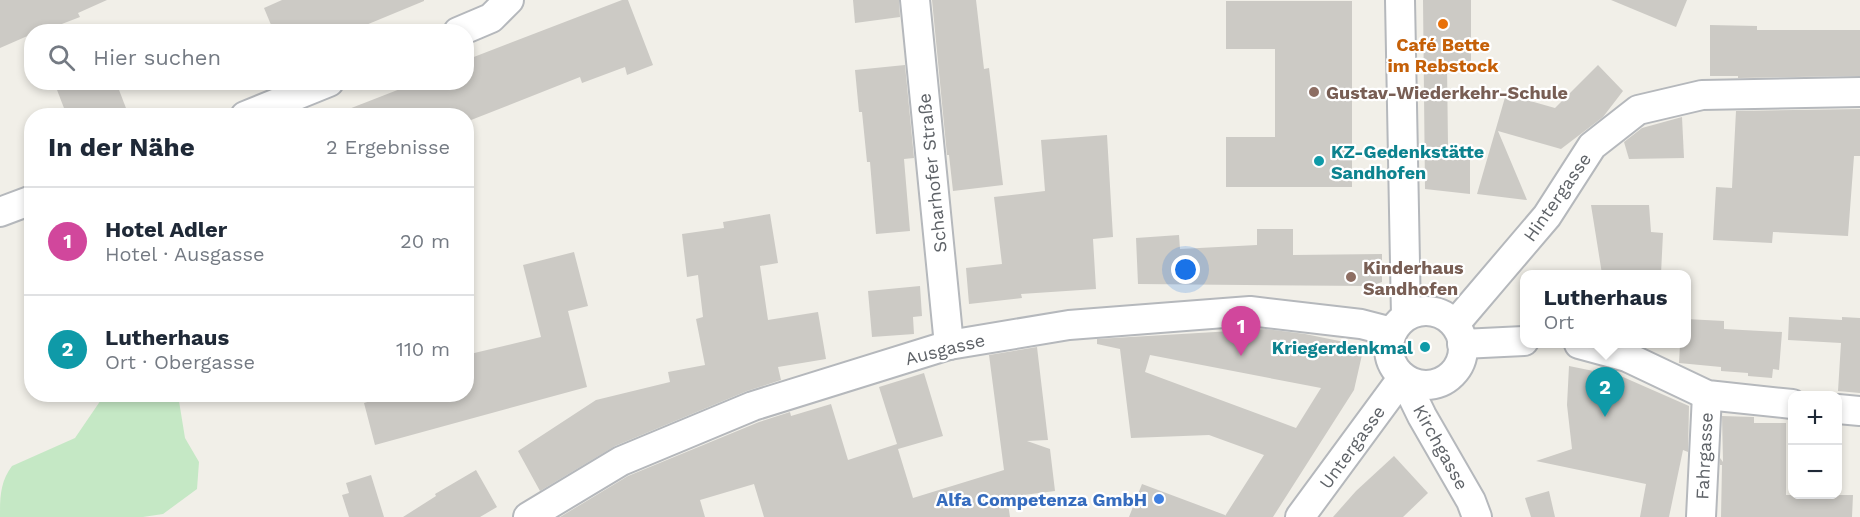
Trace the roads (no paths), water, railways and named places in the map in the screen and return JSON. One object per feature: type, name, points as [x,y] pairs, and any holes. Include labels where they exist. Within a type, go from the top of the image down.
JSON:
[{"type":"street","points":[[474,25],[491,18],[509,0]]},
{"type":"street","name":"Scharhofer Straße","points":[[915,0],[949,345]]},
{"type":"street","points":[[1400,0],[1399,324],[1389,345],[1390,357],[1395,368],[1403,377],[1423,384],[1434,384],[1452,373],[1458,365],[1459,334]]},
{"type":"street","points":[[265,108],[309,90]]},
{"type":"street","name":"Hintergasse","points":[[1459,334],[1547,216],[1592,146],[1638,110],[1702,95],[1860,92]]},
{"type":"street","points":[[0,212],[24,203]]},
{"type":"street","name":"Ausgasse","points":[[528,517],[621,460],[753,406],[949,345],[1069,325],[1250,311],[1361,324],[1399,324]]},
{"type":"street","points":[[1399,324],[1416,312],[1437,312],[1459,334],[1520,341]]},
{"type":"street","points":[[1594,348],[1627,357],[1707,395],[1788,404]]},
{"type":"street","name":"Untergasse","points":[[1300,517],[1403,377]]},
{"type":"street","name":"Kirchgasse","points":[[1403,377],[1422,416],[1471,501],[1477,517]]},
{"type":"street","name":"Fahrgasse","points":[[1701,517],[1707,395]]},
{"type":"street","points":[[1842,409],[1860,411]]},
{"type":"place","name":"Café Bette im Rebstock","points":[[1443,24]]},
{"type":"place","name":"Gustav-Wiederkehr-Schule","points":[[1314,92]]},
{"type":"place","name":"KZ-Gedenkstätte Sandhofen","points":[[1319,161]]},
{"type":"place","name":"Kinderhaus Sandhofen","points":[[1351,277]]},
{"type":"place","name":"Kriegerdenkmal","points":[[1425,347]]},
{"type":"place","name":"Hotel Adler","points":[[1241,356]]},
{"type":"place","name":"Lutherhaus","points":[[1605,417]]},
{"type":"place","name":"Alfa Competenza GmbH","points":[[1159,499]]}]
